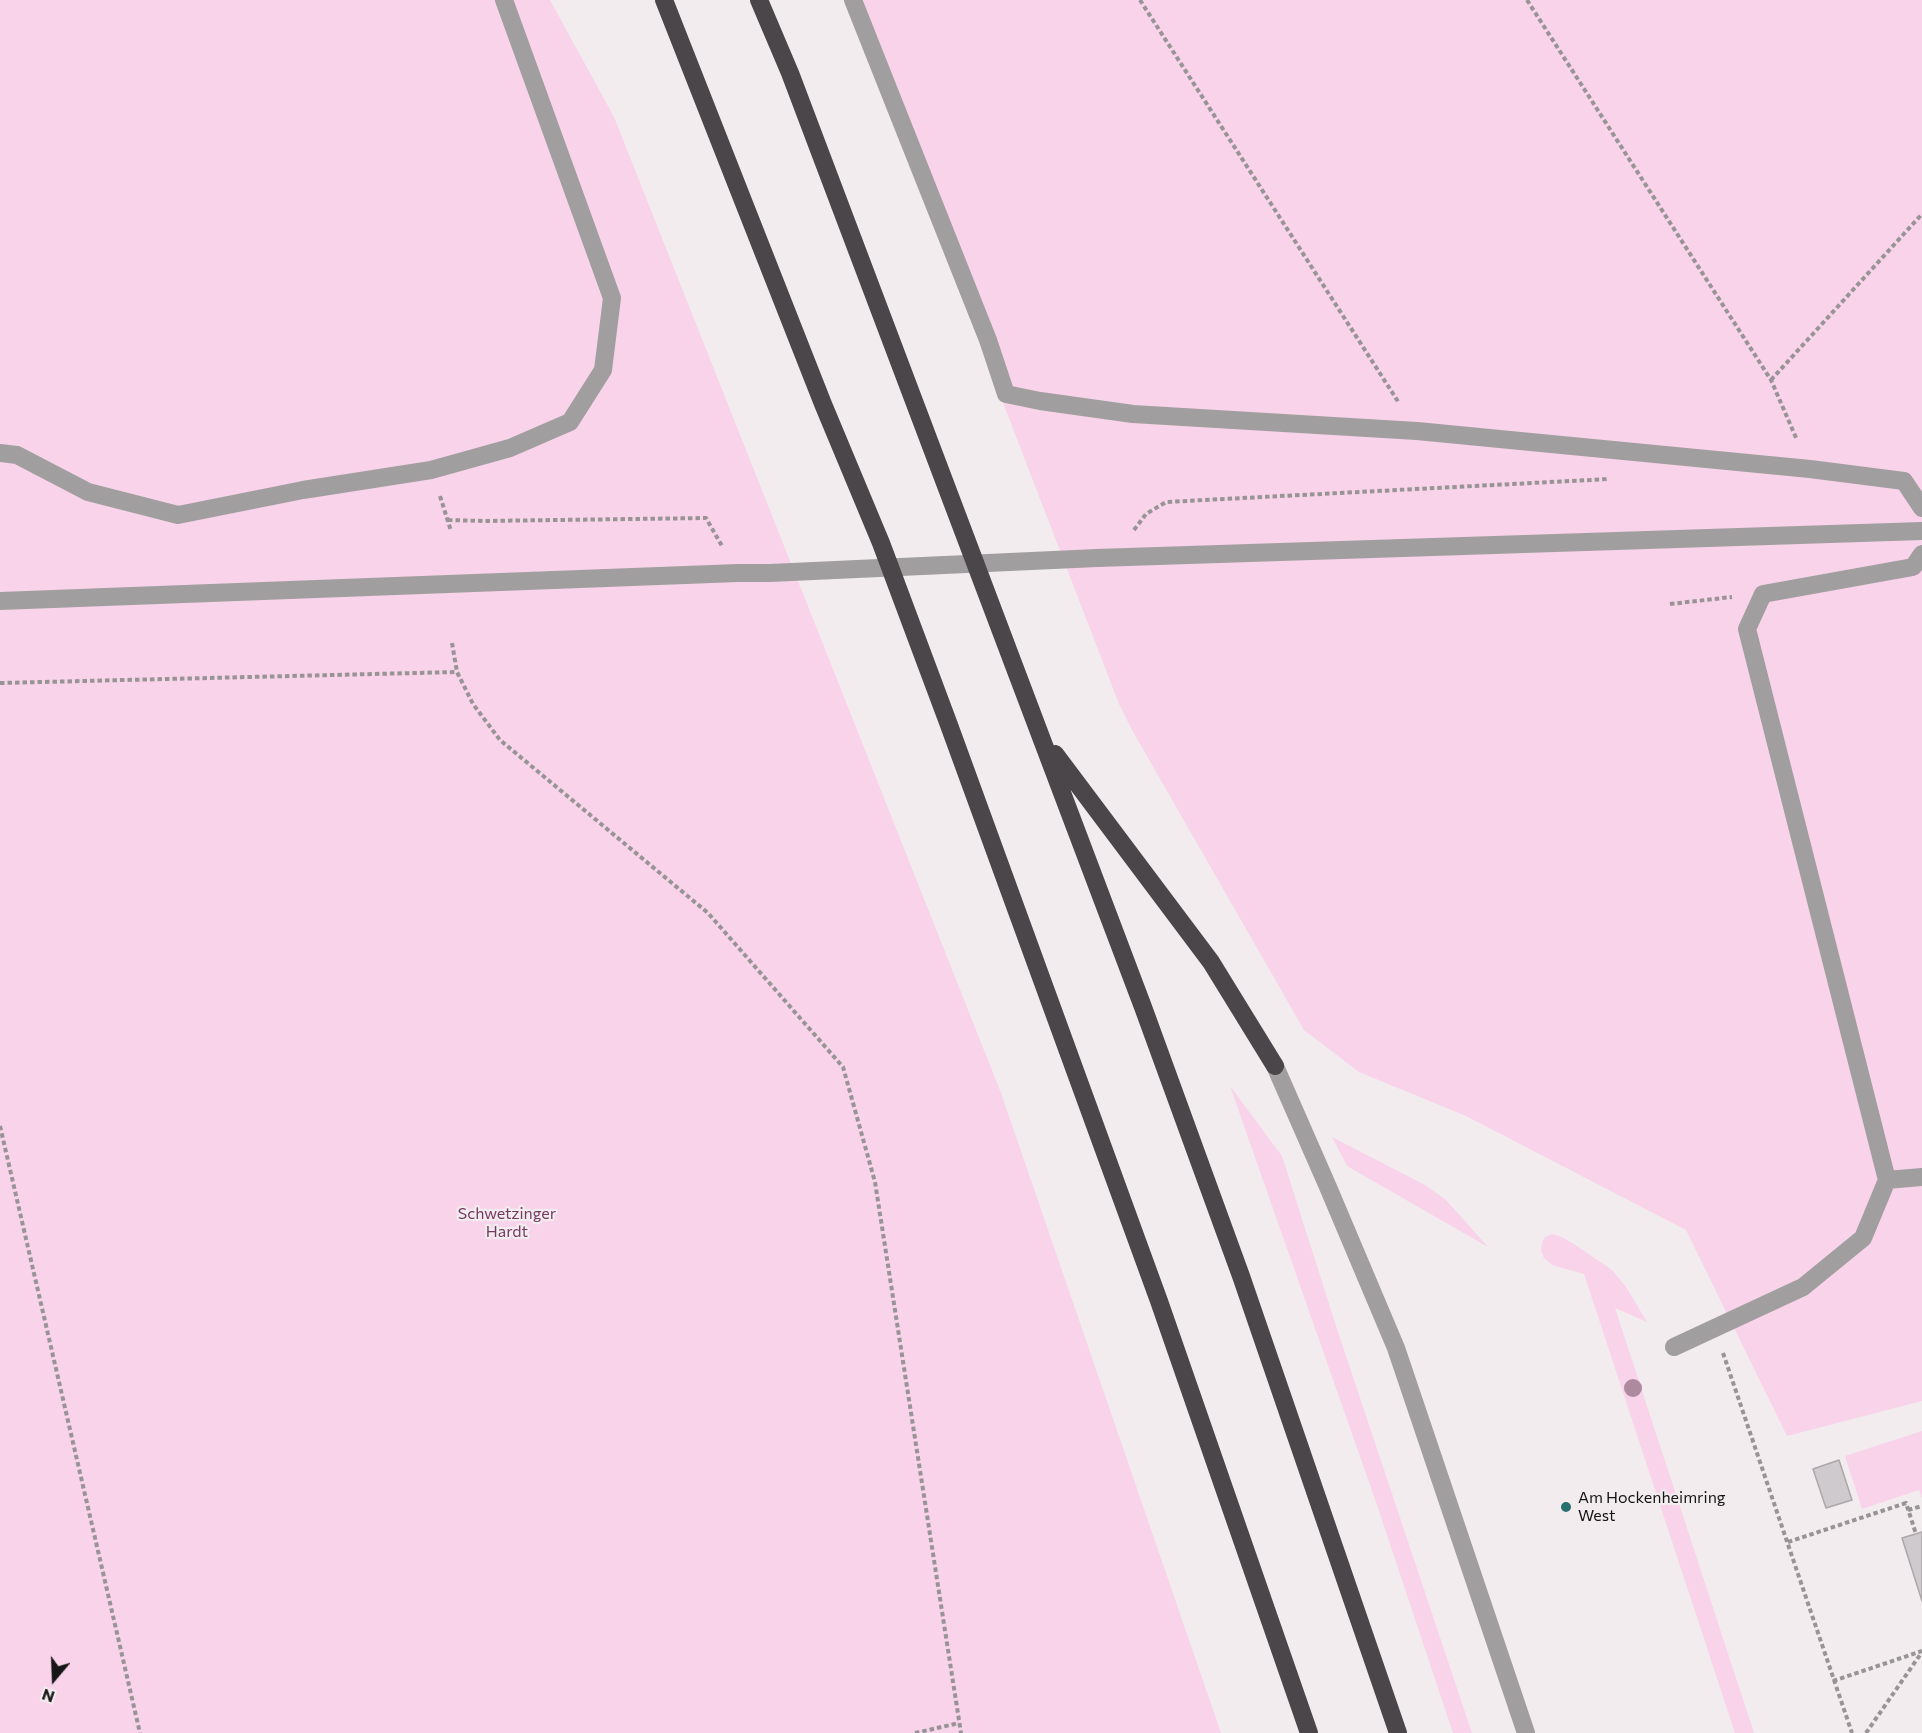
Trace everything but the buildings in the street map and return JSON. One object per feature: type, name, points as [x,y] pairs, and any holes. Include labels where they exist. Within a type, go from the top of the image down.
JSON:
[{"type":"highway","points":[[664,0],[819,394],[881,543],[945,714],[1159,1301],[1309,1733]]},
{"type":"highway","points":[[759,0],[790,73],[1148,1019],[1241,1276],[1398,1733]]},
{"type":"highway","points":[[1043,738],[1210,962],[1275,1066]]},
{"type":"lane","points":[[0,453],[17,455],[88,492],[178,515],[303,490],[431,470],[510,448],[570,422],[603,370],[612,298],[504,0]]},
{"type":"lane","points":[[853,0],[988,340],[1006,394],[1133,414],[1417,431],[1810,469],[1904,481],[1922,508]]},
{"type":"lane","points":[[0,601],[770,573],[1098,558],[1922,531]]},
{"type":"lane","points":[[1674,1347],[1803,1287],[1863,1238],[1887,1180],[1747,629],[1762,594],[1913,567],[1922,554]]},
{"type":"lane","points":[[1275,1066],[1396,1348],[1526,1733]]},
{"type":"lane","points":[[1887,1180],[1922,1177]]},
{"type":"path","points":[[1140,0],[1417,431]]},
{"type":"path","points":[[1527,0],[1771,380],[1810,469]]},
{"type":"path","points":[[1771,380],[1922,214]]},
{"type":"path","points":[[431,470],[452,531]]},
{"type":"path","points":[[1122,558],[1133,531],[1146,514],[1166,502],[1619,479]]},
{"type":"path","points":[[448,520],[706,518]]},
{"type":"path","points":[[1670,604],[1762,594]]},
{"type":"path","points":[[452,643],[457,672],[473,704],[500,740],[708,913],[843,1067],[874,1182],[961,1733]]},
{"type":"path","points":[[0,683],[457,672]]},
{"type":"path","points":[[0,1126],[140,1733]]},
{"type":"path","points":[[1715,1328],[1852,1733]]},
{"type":"path","points":[[1788,1542],[1906,1503],[1916,1534]]},
{"type":"path","points":[[1908,1510],[1922,1506]]},
{"type":"path","points":[[1833,1681],[1922,1651]]},
{"type":"path","points":[[1866,1733],[1922,1651]]},
{"type":"path","points":[[915,1733],[959,1723]]},
{"type":"green space","name":"Schwetzinger Hardt","points":[[0,0],[550,0],[614,117],[1001,1093],[1221,1733],[0,1733]]},
{"type":"green space","points":[[848,0],[1922,0],[1922,1401],[1787,1436],[1686,1230],[1466,1116],[1359,1072],[1304,1030],[1119,704]]},
{"type":"green space","points":[[1230,1086],[1282,1156],[1338,1332],[1472,1733],[1453,1733],[1377,1505]]},
{"type":"green space","points":[[1332,1137],[1425,1185],[1446,1200],[1488,1247],[1347,1166]]},
{"type":"green space","points":[[1552,1234],[1577,1246],[1612,1270],[1626,1287],[1647,1322],[1615,1308],[1754,1733],[1735,1733],[1584,1274],[1552,1265],[1544,1258],[1541,1251],[1542,1242],[1545,1237]]},
{"type":"green space","points":[[1922,1431],[1922,1498],[1919,1490],[1862,1509],[1845,1456]]},
{"type":"place","name":"Am Hockenheimring West","points":[[1566,1507]]}]
